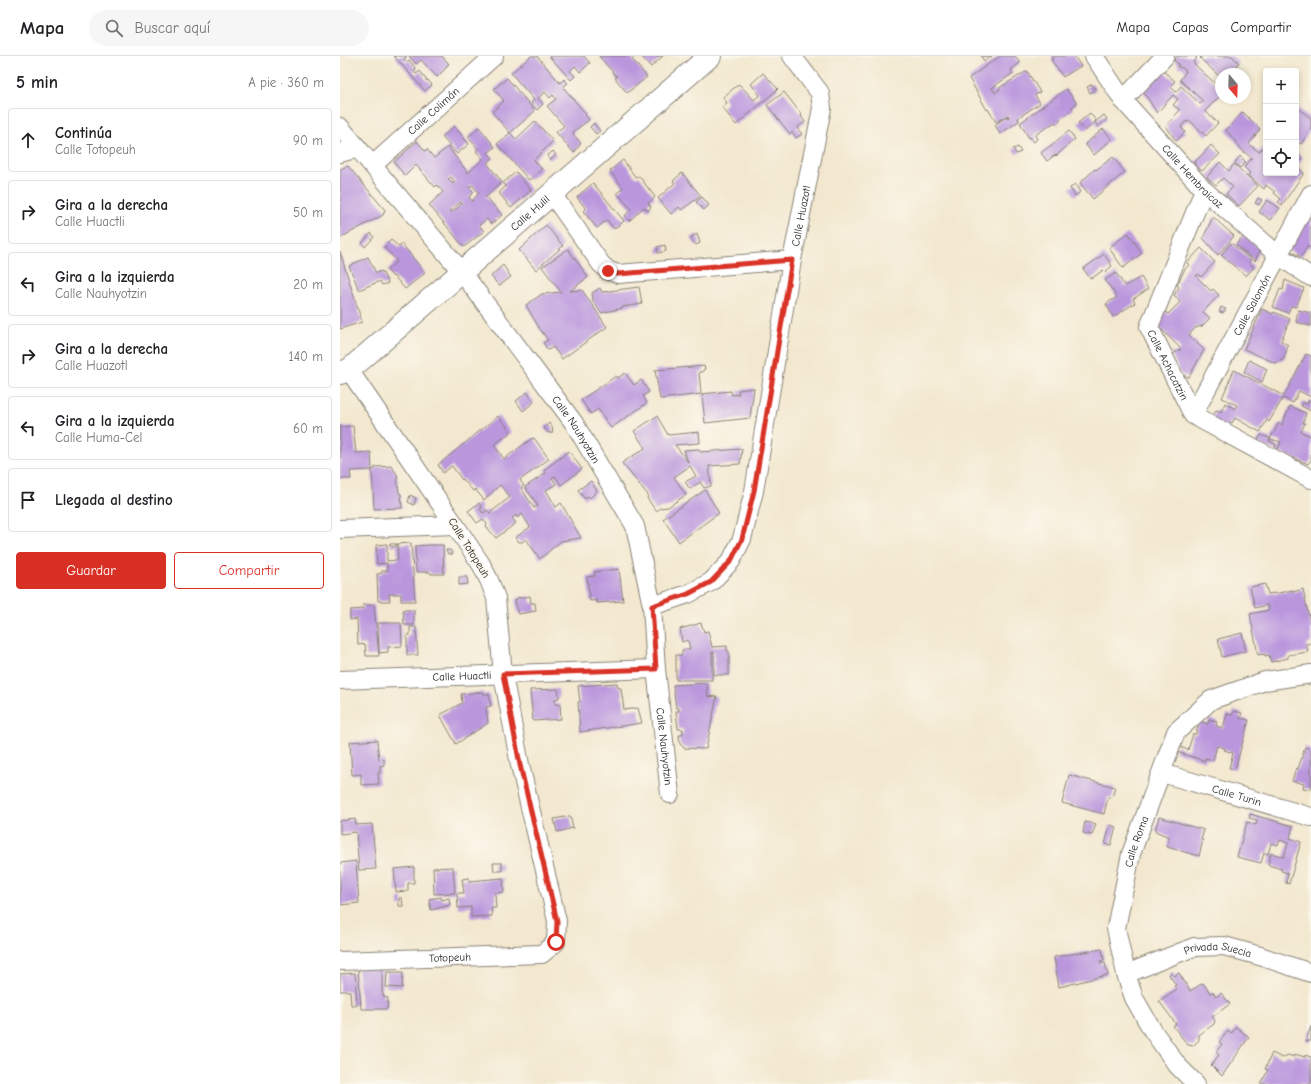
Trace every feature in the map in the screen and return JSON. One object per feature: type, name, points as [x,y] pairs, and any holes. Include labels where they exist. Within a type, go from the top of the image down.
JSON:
[{"type":"street","name":"Calle Colimán","points":[[373,165],[494,56]]},
{"type":"street","name":"Calle Hulil","points":[[344,371],[462,272],[710,56]]},
{"type":"street","name":"Calle Huazotl","points":[[652,606],[688,594],[711,582],[731,561],[742,539],[754,491],[792,260],[822,108],[820,93],[792,56]]},
{"type":"street","name":"Calle Hembraicaz","points":[[1094,56],[1123,100],[1204,190],[1279,256],[1311,277]]},
{"type":"street","points":[[1123,100],[1165,56]]},
{"type":"street","name":"Calle Nauhyotzin","points":[[340,127],[462,272],[574,423],[635,526],[652,606],[656,669],[670,794]]},
{"type":"street","points":[[340,153],[358,148]]},
{"type":"street","name":"Calle Achacatzin","points":[[1204,190],[1150,327],[1193,414],[1311,479]]},
{"type":"street","points":[[552,194],[601,264],[608,271],[618,274],[792,260]]},
{"type":"street","name":"Calle Salomón","points":[[1193,414],[1311,194]]},
{"type":"street","name":"Calle Totopeuh","points":[[344,371],[455,525],[481,564],[496,598],[503,674],[520,765],[557,921],[556,942]]},
{"type":"street","points":[[340,529],[455,525]]},
{"type":"street","name":"Calle Huactli","points":[[340,680],[656,669]]},
{"type":"street","name":"Calle Roma","points":[[1196,1084],[1177,1065],[1153,1031],[1134,998],[1126,974],[1116,928],[1131,854],[1176,732],[1211,700],[1265,681],[1311,674]]},
{"type":"street","name":"Calle Turin","points":[[1162,773],[1311,817]]},
{"type":"street","name":"Totopeuh","points":[[340,961],[542,954],[556,942]]},
{"type":"street","name":"Privada Suecia","points":[[1126,974],[1194,947],[1224,946],[1311,973]]},
{"type":"building","points":[[394,56],[407,56],[404,59],[406,62],[409,60],[416,69],[414,71],[416,74],[420,71],[432,85],[425,91]]},
{"type":"building","points":[[409,56],[442,56],[449,64],[437,77],[421,60],[416,64]]},
{"type":"building","points":[[531,56],[537,56],[560,83],[564,79],[568,83],[563,87],[586,114],[585,115],[589,120],[574,131],[573,134],[581,143],[574,153],[556,132],[564,126],[547,106],[556,99],[553,95],[550,98],[545,92],[538,98],[543,104],[537,110],[531,103],[534,100],[511,73]]},
{"type":"building","points":[[549,56],[584,56],[590,63],[580,72],[575,66],[570,71],[575,76],[571,80]]},
{"type":"building","points":[[599,56],[636,56],[632,59],[647,77],[627,93],[615,78],[617,77]]},
{"type":"building","points":[[641,56],[663,56],[651,67]]},
{"type":"building","points":[[981,56],[992,56],[984,61]]},
{"type":"building","points":[[1000,56],[1015,56],[1020,63],[1011,70],[1013,73],[992,88],[995,93],[1000,89],[999,88],[1027,71],[1040,92],[1035,95],[1040,103],[1018,118],[1019,121],[1000,134],[995,125],[1007,116],[1008,118],[1008,115],[996,122],[988,109],[987,110],[969,78]]},
{"type":"building","points":[[1051,56],[1074,56],[1081,66],[1063,77],[1051,60],[1053,59]]},
{"type":"building","points":[[1177,56],[1194,56],[1197,58],[1193,63],[1215,83],[1215,101],[1205,111],[1218,123],[1206,136],[1190,121],[1185,122],[1181,127],[1185,132],[1176,141],[1166,126],[1180,110],[1173,105],[1178,99],[1173,95],[1157,113],[1143,91],[1163,71],[1175,81],[1170,86],[1176,92],[1181,86],[1200,104],[1203,101],[1180,80],[1186,71],[1177,66],[1179,65],[1174,60]]},
{"type":"building","points":[[1202,56],[1232,56],[1239,63],[1234,68],[1215,68],[1215,72],[1200,58]]},
{"type":"building","points":[[763,73],[778,89],[736,125],[722,107],[727,103],[723,97],[739,84],[754,100],[760,95],[751,84]]},
{"type":"building","points":[[507,78],[535,111],[510,133],[492,112],[504,101],[494,89]]},
{"type":"building","points":[[1092,84],[1096,90],[1090,93],[1087,87]]},
{"type":"building","points":[[1066,89],[1077,103],[1072,107],[1073,109],[1059,120],[1060,121],[1057,124],[1055,122],[1035,135],[1037,139],[1034,142],[1030,137],[1029,138],[1020,123]]},
{"type":"building","points":[[784,92],[802,115],[801,116],[805,122],[797,128],[802,134],[796,138],[792,132],[790,134],[767,105]]},
{"type":"building","points":[[1299,109],[1311,118],[1311,129],[1301,144],[1299,143]]},
{"type":"building","points":[[1243,112],[1260,129],[1249,144],[1259,152],[1262,148],[1263,149],[1263,176],[1299,176],[1299,168],[1304,173],[1282,205],[1278,202],[1281,199],[1274,193],[1275,192],[1266,185],[1264,189],[1248,175],[1250,173],[1244,167],[1252,158],[1244,152],[1226,130]]},
{"type":"building","points":[[1090,113],[1096,121],[1085,131],[1078,123]]},
{"type":"building","points":[[1104,115],[1107,119],[1098,127],[1095,122]]},
{"type":"building","points":[[535,121],[553,141],[534,160],[542,169],[529,180],[497,144],[510,133],[516,139]]},
{"type":"building","points":[[594,123],[600,131],[596,134],[590,127]]},
{"type":"building","points":[[454,126],[469,144],[457,154],[442,137]]},
{"type":"building","points":[[479,127],[495,147],[488,153],[493,158],[487,163],[502,182],[486,197],[502,215],[491,224],[487,219],[479,225],[484,231],[464,247],[429,205],[443,192],[437,185],[435,187],[416,165],[405,176],[394,162],[417,141],[425,151],[427,149],[434,158],[448,147],[468,173],[483,159],[476,151],[478,149],[468,137]],"holes":[[[451,177],[455,182],[453,184],[448,179]],[[472,185],[479,193],[472,201],[469,197],[474,192],[469,187]],[[461,202],[462,204],[451,213],[449,211]]]},
{"type":"building","points":[[1103,129],[1112,139],[1094,155],[1085,144]]},
{"type":"building","points":[[1069,131],[1075,139],[1056,156],[1055,155],[1047,161],[1041,153]]},
{"type":"building","points":[[1211,145],[1220,154],[1202,171],[1194,163]]},
{"type":"building","points":[[1018,147],[1021,152],[1016,154],[1013,149]]},
{"type":"building","points":[[553,151],[556,155],[550,160],[547,156]]},
{"type":"building","points":[[1299,155],[1303,158],[1299,163]]},
{"type":"building","points":[[1240,156],[1246,162],[1240,168],[1235,163]]},
{"type":"building","points":[[1113,157],[1125,172],[1093,199],[1080,183],[1095,169],[1096,170]]},
{"type":"building","points":[[623,160],[636,178],[639,176],[655,197],[648,203],[651,207],[648,211],[644,207],[629,221],[625,216],[631,209],[617,193],[623,188],[610,171]]},
{"type":"building","points":[[1220,162],[1229,171],[1234,164],[1258,186],[1239,206],[1226,194],[1233,187],[1223,178],[1216,185],[1207,177]]},
{"type":"building","points":[[348,166],[385,210],[383,215],[340,238],[340,169]]},
{"type":"building","points":[[516,172],[531,190],[511,208],[499,193],[506,186],[503,183]]},
{"type":"building","points":[[682,173],[701,196],[681,210],[679,207],[671,214],[658,198],[675,183],[673,181]]},
{"type":"building","points":[[593,183],[624,221],[614,229],[607,220],[597,228],[583,211],[586,209],[577,197]]},
{"type":"building","points":[[1075,184],[1080,192],[1075,196],[1070,188]]},
{"type":"building","points":[[702,197],[709,205],[704,210],[696,202]]},
{"type":"building","points":[[1258,198],[1262,200],[1259,205],[1255,203]]},
{"type":"building","points":[[1267,200],[1280,208],[1271,220],[1259,212]]},
{"type":"building","points":[[1311,212],[1311,249],[1308,246],[1301,257],[1289,250]]},
{"type":"building","points":[[1213,217],[1234,236],[1218,255],[1203,238]]},
{"type":"building","points":[[546,225],[563,246],[536,270],[519,250]]},
{"type":"building","points":[[371,233],[374,237],[365,247],[362,243]]},
{"type":"building","points":[[1128,233],[1142,253],[1123,268],[1109,248]]},
{"type":"building","points":[[697,234],[700,243],[696,245],[690,238]]},
{"type":"building","points":[[1244,235],[1260,249],[1255,261],[1236,245]]},
{"type":"building","points":[[391,240],[399,247],[402,244],[425,273],[405,289],[387,270],[397,261],[384,247]]},
{"type":"building","points":[[1231,243],[1251,260],[1249,263],[1254,267],[1246,276],[1221,255]]},
{"type":"building","points":[[665,245],[666,251],[658,253],[657,247]]},
{"type":"building","points":[[1201,248],[1215,262],[1201,277],[1198,274],[1196,276],[1211,291],[1213,289],[1219,295],[1203,312],[1210,318],[1201,327],[1196,327],[1189,335],[1204,350],[1189,377],[1181,375],[1170,350],[1173,354],[1181,349],[1158,326],[1164,311],[1168,314],[1180,302],[1174,295],[1179,287],[1177,285],[1185,269],[1189,265],[1187,263]]},
{"type":"building","points":[[568,249],[588,277],[570,291],[582,290],[607,327],[562,359],[553,347],[548,350],[543,343],[548,340],[539,328],[526,305],[542,294],[561,292],[542,267]]},
{"type":"building","points":[[340,252],[362,322],[340,329]]},
{"type":"building","points":[[1104,254],[1112,266],[1105,272],[1103,270],[1091,279],[1083,269]]},
{"type":"building","points":[[368,257],[376,273],[382,271],[388,283],[382,285],[380,281],[359,290],[349,266]]},
{"type":"building","points":[[503,265],[511,277],[499,286],[491,276]]},
{"type":"building","points":[[1116,273],[1125,286],[1141,277],[1148,289],[1133,299],[1135,303],[1113,317],[1106,304],[1117,297],[1105,280]]},
{"type":"building","points":[[1285,280],[1304,288],[1296,307],[1291,306],[1288,313],[1273,307],[1280,289],[1283,290]]},
{"type":"building","points":[[639,287],[642,304],[622,307],[623,308],[601,313],[593,301],[592,293],[600,288],[602,292]]},
{"type":"building","points":[[1221,307],[1226,309],[1223,313],[1219,312]]},
{"type":"building","points":[[1262,309],[1273,314],[1274,312],[1290,319],[1281,341],[1288,345],[1284,359],[1275,363],[1244,349]]},
{"type":"building","points":[[1298,310],[1311,313],[1311,326],[1296,322]]},
{"type":"building","points":[[1306,354],[1311,356],[1311,397],[1299,391],[1293,403],[1283,398],[1269,422],[1267,420],[1260,432],[1235,418],[1232,423],[1230,422],[1226,430],[1211,420],[1216,410],[1221,412],[1225,403],[1235,409],[1237,405],[1222,398],[1234,370],[1284,396]]},
{"type":"building","points":[[1249,360],[1267,369],[1262,382],[1244,372]]},
{"type":"building","points":[[704,366],[705,369],[703,372],[699,372],[701,394],[660,399],[655,370]]},
{"type":"building","points":[[625,373],[634,385],[641,380],[649,392],[643,396],[647,403],[611,428],[598,409],[591,414],[581,400],[616,376],[618,378]]},
{"type":"building","points":[[754,388],[750,418],[705,423],[702,394],[731,391],[732,395],[739,394],[738,390]]},
{"type":"building","points":[[527,392],[534,402],[523,411],[516,401]]},
{"type":"building","points":[[1309,400],[1311,401],[1311,411],[1301,406],[1303,402],[1307,404]]},
{"type":"building","points":[[1290,406],[1306,413],[1303,423],[1305,423],[1301,432],[1311,436],[1311,460],[1308,464],[1256,443],[1261,435],[1270,438],[1269,441],[1276,444],[1275,447],[1278,449],[1281,442],[1270,439],[1279,423],[1282,425]]},
{"type":"building","points":[[498,416],[511,432],[494,445],[504,459],[534,438],[549,459],[520,480],[524,486],[521,488],[534,508],[538,506],[525,487],[546,473],[544,470],[569,451],[582,469],[561,485],[555,476],[552,478],[556,484],[546,490],[556,507],[561,503],[581,538],[561,541],[540,559],[526,539],[519,542],[515,538],[530,527],[522,514],[517,518],[516,515],[512,518],[516,523],[496,538],[486,526],[487,524],[483,519],[477,523],[468,511],[479,503],[482,508],[480,509],[483,513],[487,510],[490,513],[510,497],[500,485],[484,500],[475,489],[473,491],[463,479],[462,480],[452,466],[443,473],[438,465]]},
{"type":"building","points":[[657,416],[668,435],[699,432],[700,443],[675,445],[688,462],[684,450],[699,449],[700,452],[742,449],[740,464],[709,466],[711,486],[704,488],[700,482],[690,489],[685,482],[696,476],[690,466],[674,477],[686,495],[668,507],[660,508],[656,511],[647,498],[648,495],[622,463],[645,448],[634,431]]},
{"type":"building","points":[[549,423],[553,429],[551,434],[544,428]]},
{"type":"building","points":[[353,426],[356,453],[371,452],[372,470],[350,471],[351,479],[340,479],[340,427]]},
{"type":"building","points":[[391,466],[397,474],[402,508],[374,509],[372,470],[375,469],[375,467]]},
{"type":"building","points":[[591,481],[597,491],[590,498],[588,496],[585,499],[578,490]]},
{"type":"building","points":[[705,490],[719,513],[679,542],[663,519]]},
{"type":"building","points":[[410,495],[416,498],[414,505],[408,502]]},
{"type":"building","points":[[411,543],[415,601],[401,601],[401,594],[389,594],[390,601],[378,601],[377,574],[382,573],[382,571],[387,571],[387,563],[377,564],[376,545],[387,544],[387,561],[398,560],[397,544]]},
{"type":"building","points":[[389,544],[397,544],[396,546],[392,547]]},
{"type":"building","points":[[443,545],[444,574],[416,572],[415,546]]},
{"type":"building","points":[[446,550],[450,550],[453,554],[448,554]]},
{"type":"building","points":[[619,569],[623,601],[597,603],[597,600],[590,601],[587,577],[595,576],[594,572]]},
{"type":"building","points":[[459,577],[467,577],[468,584],[459,585]]},
{"type":"building","points":[[1265,584],[1268,594],[1293,590],[1293,592],[1303,589],[1311,627],[1311,643],[1306,644],[1308,652],[1288,655],[1288,658],[1271,662],[1269,655],[1258,655],[1250,614],[1269,610],[1268,605],[1255,608],[1250,587]]},
{"type":"building","points":[[530,596],[531,603],[535,603],[536,611],[518,614],[515,600],[519,597]]},
{"type":"building","points":[[363,605],[374,605],[379,656],[366,656],[365,644],[358,645],[357,619],[350,620],[350,610],[363,609]]},
{"type":"building","points":[[403,610],[414,610],[414,625],[404,625]]},
{"type":"building","points":[[378,623],[401,623],[402,646],[388,647],[388,652],[379,653]]},
{"type":"building","points":[[701,623],[704,632],[708,631],[712,647],[727,646],[727,651],[729,651],[729,675],[714,675],[714,652],[712,652],[712,680],[676,680],[676,655],[682,655],[682,650],[690,649],[688,640],[682,642],[680,629]]},
{"type":"building","points":[[410,627],[416,627],[418,655],[407,655],[407,635],[410,635]]},
{"type":"building","points":[[1242,633],[1246,651],[1222,657],[1218,639]]},
{"type":"building","points":[[617,683],[618,688],[621,688],[624,710],[638,708],[642,723],[580,732],[578,702],[580,702],[578,686]]},
{"type":"building","points":[[707,683],[708,697],[717,696],[706,749],[684,748],[680,744],[679,735],[683,735],[683,729],[678,729],[676,711],[679,711],[679,708],[676,708],[673,685]]},
{"type":"building","points":[[558,689],[559,698],[555,699],[555,704],[560,704],[561,719],[533,721],[530,690]]},
{"type":"building","points":[[483,692],[483,694],[489,694],[491,706],[486,707],[488,723],[456,744],[440,715],[462,703],[461,694]]},
{"type":"building","points":[[1234,711],[1242,713],[1240,718],[1249,720],[1235,769],[1229,768],[1233,753],[1224,750],[1225,748],[1217,746],[1213,760],[1205,758],[1205,761],[1174,751],[1177,746],[1188,750],[1193,734],[1196,734],[1199,721],[1208,724],[1209,719],[1217,721],[1216,726],[1223,728],[1227,714],[1232,715]]},
{"type":"building","points":[[377,740],[379,760],[384,759],[384,765],[380,766],[380,773],[378,773],[379,784],[361,785],[361,774],[352,775],[350,742]]},
{"type":"building","points":[[1305,747],[1311,749],[1311,790],[1303,788],[1304,784],[1292,781],[1296,768],[1298,769]]},
{"type":"building","points":[[1069,775],[1115,787],[1112,798],[1108,797],[1104,814],[1062,803]]},
{"type":"building","points":[[1250,814],[1293,826],[1290,838],[1301,842],[1289,884],[1286,883],[1288,873],[1281,871],[1282,869],[1268,865],[1271,853],[1284,857],[1288,843],[1280,840],[1278,845],[1271,843],[1268,854],[1264,853],[1261,863],[1237,857],[1247,822],[1256,825],[1257,820],[1249,818]]},
{"type":"building","points":[[570,816],[573,828],[557,832],[554,819]]},
{"type":"building","points":[[1159,817],[1204,830],[1199,856],[1167,847],[1169,837],[1155,831]]},
{"type":"building","points":[[355,819],[356,825],[372,824],[376,869],[359,870],[356,832],[340,834],[340,821]]},
{"type":"building","points":[[1085,822],[1096,824],[1092,835],[1083,833]]},
{"type":"building","points":[[1110,825],[1116,827],[1111,845],[1105,844]]},
{"type":"building","points":[[356,861],[359,903],[340,905],[340,863]]},
{"type":"building","points":[[493,863],[502,863],[502,871],[494,871]]},
{"type":"building","points":[[414,867],[414,883],[408,883],[408,891],[396,892],[394,869]]},
{"type":"building","points":[[453,867],[455,893],[434,894],[433,868]]},
{"type":"building","points":[[469,878],[469,881],[503,878],[504,892],[495,893],[496,908],[491,908],[492,916],[471,917],[471,907],[458,908],[457,893],[464,893],[462,879]]},
{"type":"building","points":[[441,897],[442,900],[449,898],[450,905],[431,910],[429,899]]},
{"type":"building","points":[[399,898],[402,898],[403,906],[399,906]]},
{"type":"building","points":[[1102,949],[1104,960],[1100,961],[1101,964],[1105,963],[1108,975],[1059,987],[1054,957]]},
{"type":"building","points":[[382,965],[382,992],[384,997],[388,998],[387,1009],[361,1009],[358,967]]},
{"type":"building","points":[[387,972],[403,972],[402,988],[386,987]]},
{"type":"building","points":[[1172,972],[1174,976],[1179,973],[1190,991],[1203,983],[1210,993],[1213,992],[1216,997],[1221,993],[1230,1004],[1212,1017],[1215,1020],[1214,1024],[1199,1035],[1199,1040],[1193,1046],[1188,1045],[1173,1026],[1176,1024],[1159,1001],[1177,989],[1169,975]]},
{"type":"building","points":[[355,973],[357,1005],[351,1005],[350,991],[340,991],[340,974]]},
{"type":"building","points":[[1311,1026],[1311,1041],[1306,1041]]},
{"type":"building","points":[[1236,1027],[1249,1037],[1222,1076],[1211,1065],[1219,1055],[1216,1052],[1222,1044],[1219,1042],[1228,1031],[1231,1034]]},
{"type":"building","points":[[1272,1053],[1282,1058],[1288,1055],[1294,1057],[1294,1054],[1311,1057],[1311,1084],[1261,1084],[1268,1070],[1265,1069]]},
{"type":"route","points":[[556,942],[557,921],[520,765],[503,674],[656,669],[652,606],[688,594],[711,582],[731,561],[742,539],[754,491],[792,260],[618,274],[608,271]]}]
